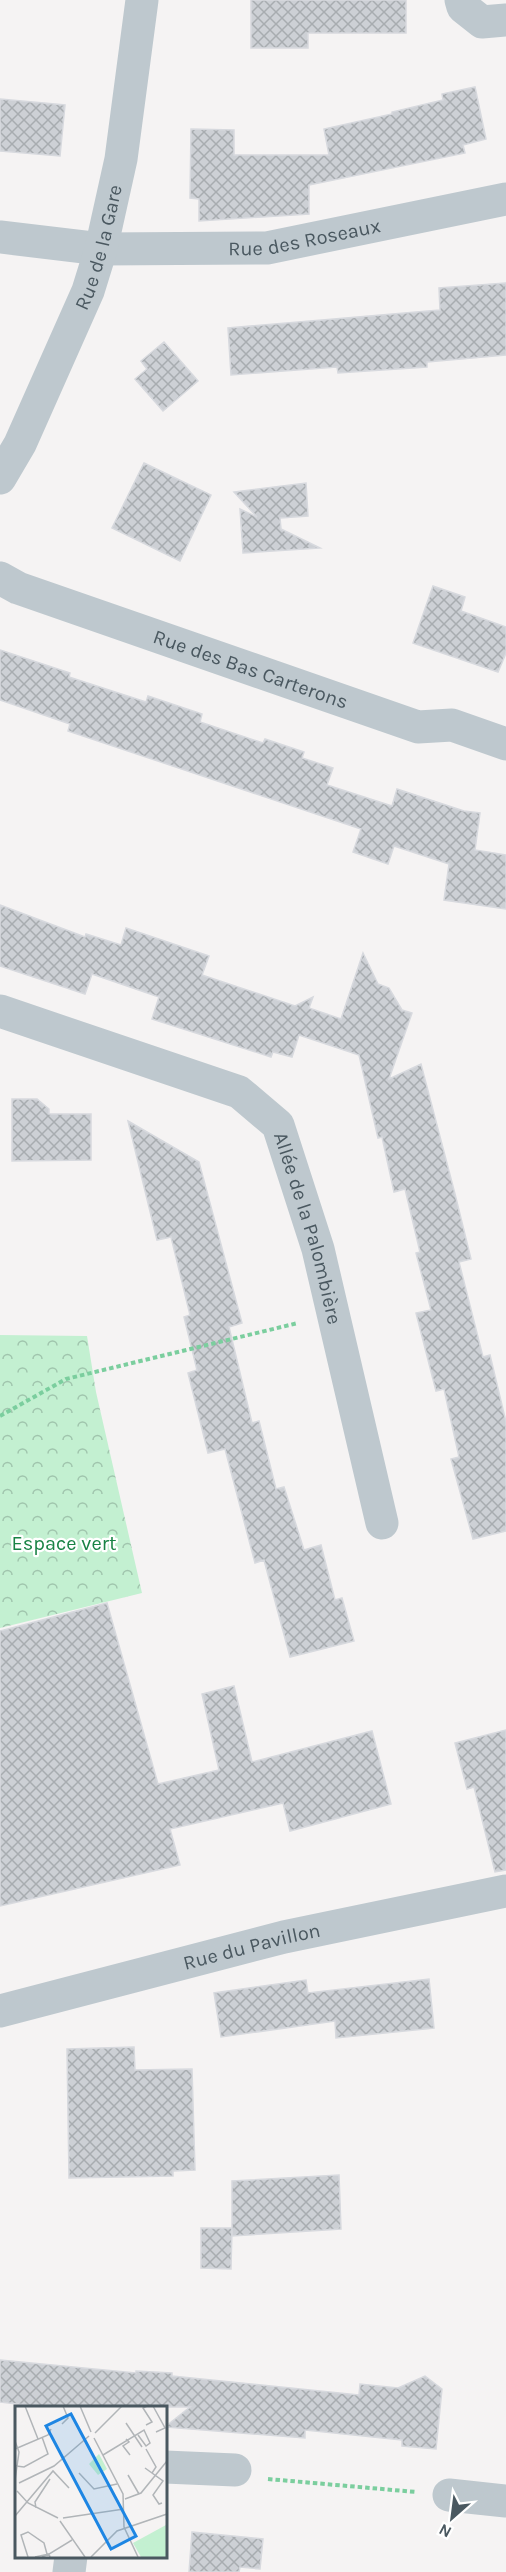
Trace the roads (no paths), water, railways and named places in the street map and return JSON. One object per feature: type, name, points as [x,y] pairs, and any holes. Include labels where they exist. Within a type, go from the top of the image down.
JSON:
[{"type":"street","name":"Rue de la Gare","points":[[0,478],[20,444],[88,291],[101,249],[121,159],[142,0]]},
{"type":"street","points":[[461,0],[463,7],[482,22],[506,20]]},
{"type":"street","name":"Rue des Roseaux","points":[[0,237],[101,249],[267,248],[506,199]]},
{"type":"street","name":"Rue des Bas Carterons","points":[[0,578],[18,588],[418,727],[453,725],[506,744]]},
{"type":"street","name":"Allée de la Palombière","points":[[0,1011],[239,1092],[278,1125],[318,1249],[382,1522]]},
{"type":"street","name":"Rue du Pavillon","points":[[0,2011],[284,1937],[506,1891]]},
{"type":"street","points":[[166,2467],[236,2470]]},
{"type":"street","points":[[449,2495],[506,2501]]},
{"type":"street","points":[[69,2572],[70,2557]]},
{"type":"park label","name":"Espace vert","points":[[64,1543]]}]
